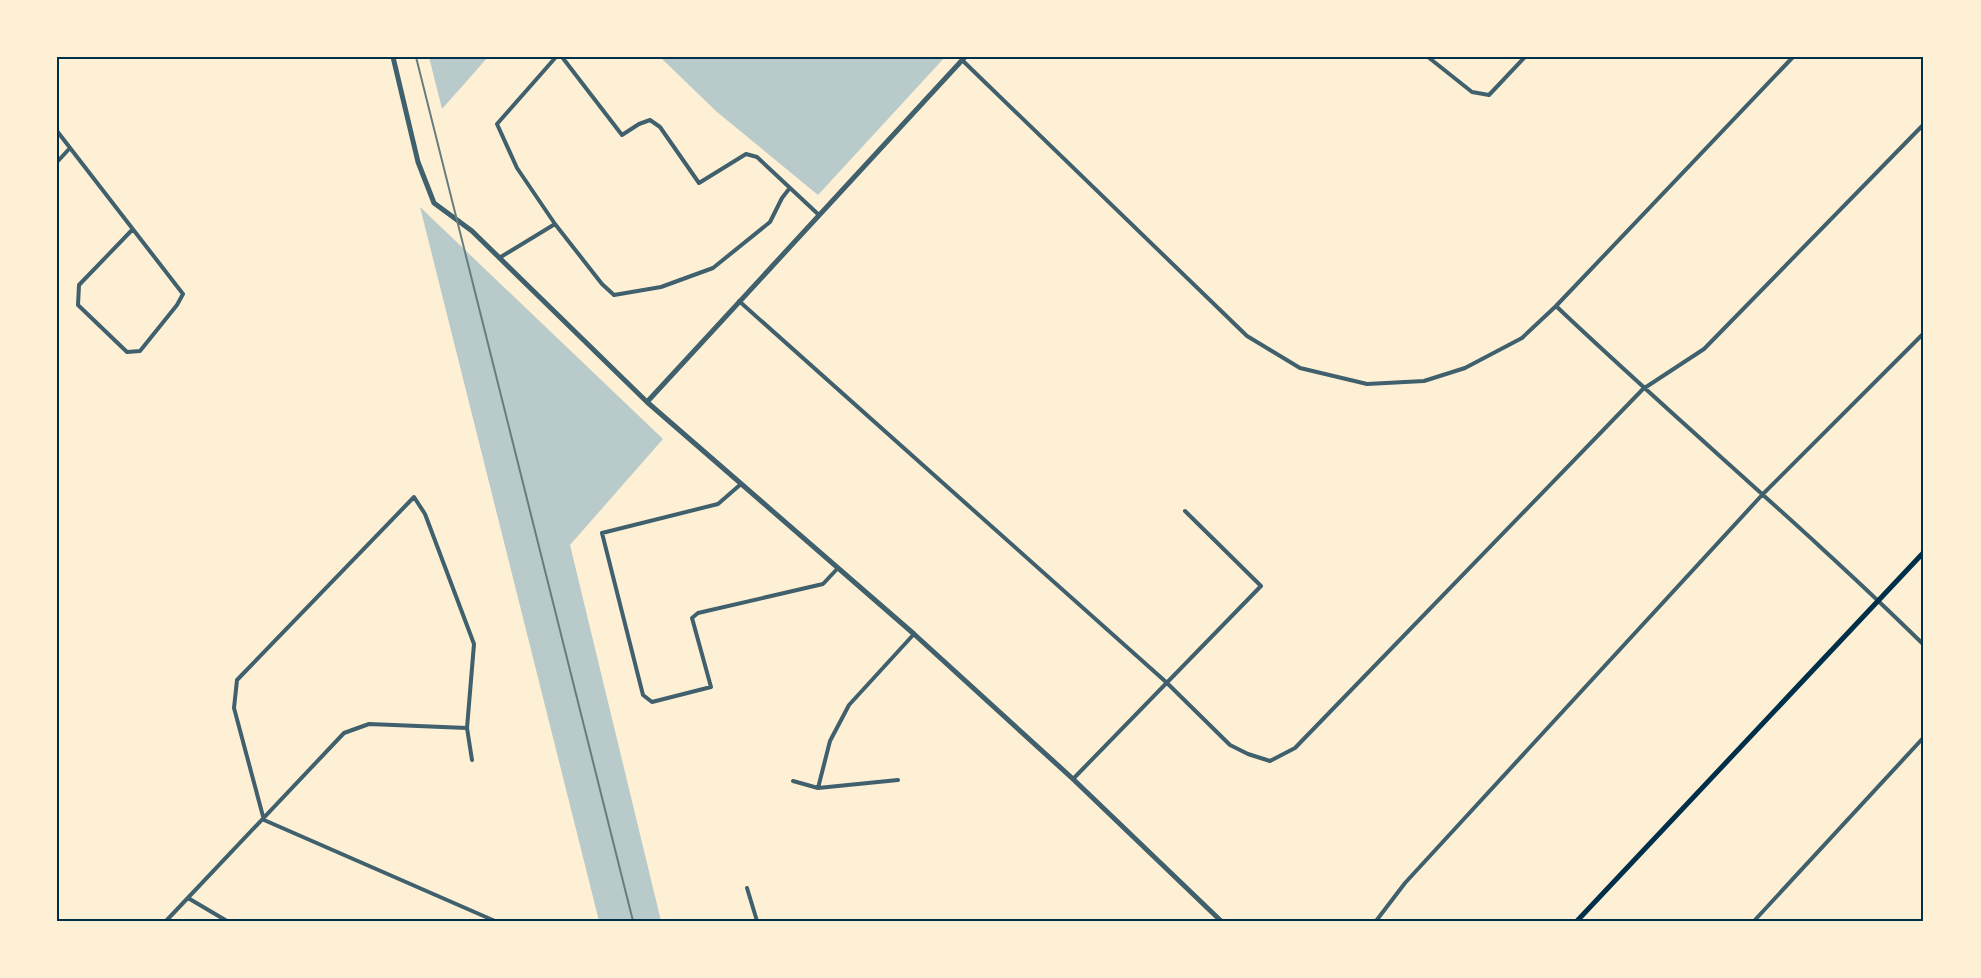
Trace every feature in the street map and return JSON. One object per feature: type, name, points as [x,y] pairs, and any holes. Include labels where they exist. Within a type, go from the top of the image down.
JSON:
[{"type":"main road","points":[[1581,920],[1924,552]]},
{"type":"street","points":[[393,57],[418,162],[434,203],[472,231],[647,402],[914,634],[1073,779],[1221,921]]},
{"type":"street","points":[[556,57],[497,124],[517,168],[555,224],[602,284],[614,295],[661,287],[713,268],[770,222],[789,189]]},
{"type":"street","points":[[562,57],[622,135],[650,120],[660,127],[699,183],[746,154],[757,157],[819,215]]},
{"type":"street","points":[[1428,57],[1472,92],[1489,95],[1525,57]]},
{"type":"street","points":[[647,402],[963,58],[1247,336],[1300,369],[1367,384],[1424,381],[1465,368],[1522,338],[1556,306],[1793,57]]},
{"type":"street","points":[[739,301],[1166,682],[1230,745],[1270,761],[1295,748],[1643,389],[1704,349],[1924,124]]},
{"type":"street","points":[[57,131],[183,294],[177,305],[140,351],[127,352],[78,305],[79,285],[132,230]]},
{"type":"street","points":[[57,162],[70,148]]},
{"type":"street","points":[[499,258],[555,224]]},
{"type":"street","points":[[1556,306],[1643,389],[1878,600],[1924,645]]},
{"type":"street","points":[[1376,921],[1405,882],[1762,495],[1924,333]]},
{"type":"street","points":[[741,484],[718,504],[602,533],[643,695],[651,702],[711,687],[692,618],[698,613],[823,584],[838,568]]},
{"type":"street","points":[[264,820],[234,708],[237,680],[414,497],[425,514],[474,644],[467,728],[472,760]]},
{"type":"street","points":[[1073,779],[1261,586],[1185,511]]},
{"type":"street","points":[[818,788],[830,741],[849,705],[914,634]]},
{"type":"street","points":[[166,921],[344,733],[369,724],[467,728]]},
{"type":"street","points":[[1754,921],[1924,737]]},
{"type":"street","points":[[793,781],[818,788],[898,780]]},
{"type":"street","points":[[264,820],[495,921]]},
{"type":"street","points":[[747,888],[757,921]]},
{"type":"street","points":[[188,898],[227,921]]},
{"type":"shaded area","points":[[429,57],[488,57],[442,109]]},
{"type":"shaded area","points":[[660,57],[945,57],[818,195],[717,112]]},
{"type":"shaded area","points":[[420,207],[663,439],[570,545],[661,921],[599,921]]},
{"type":"railway","points":[[416,57],[633,921]]}]
